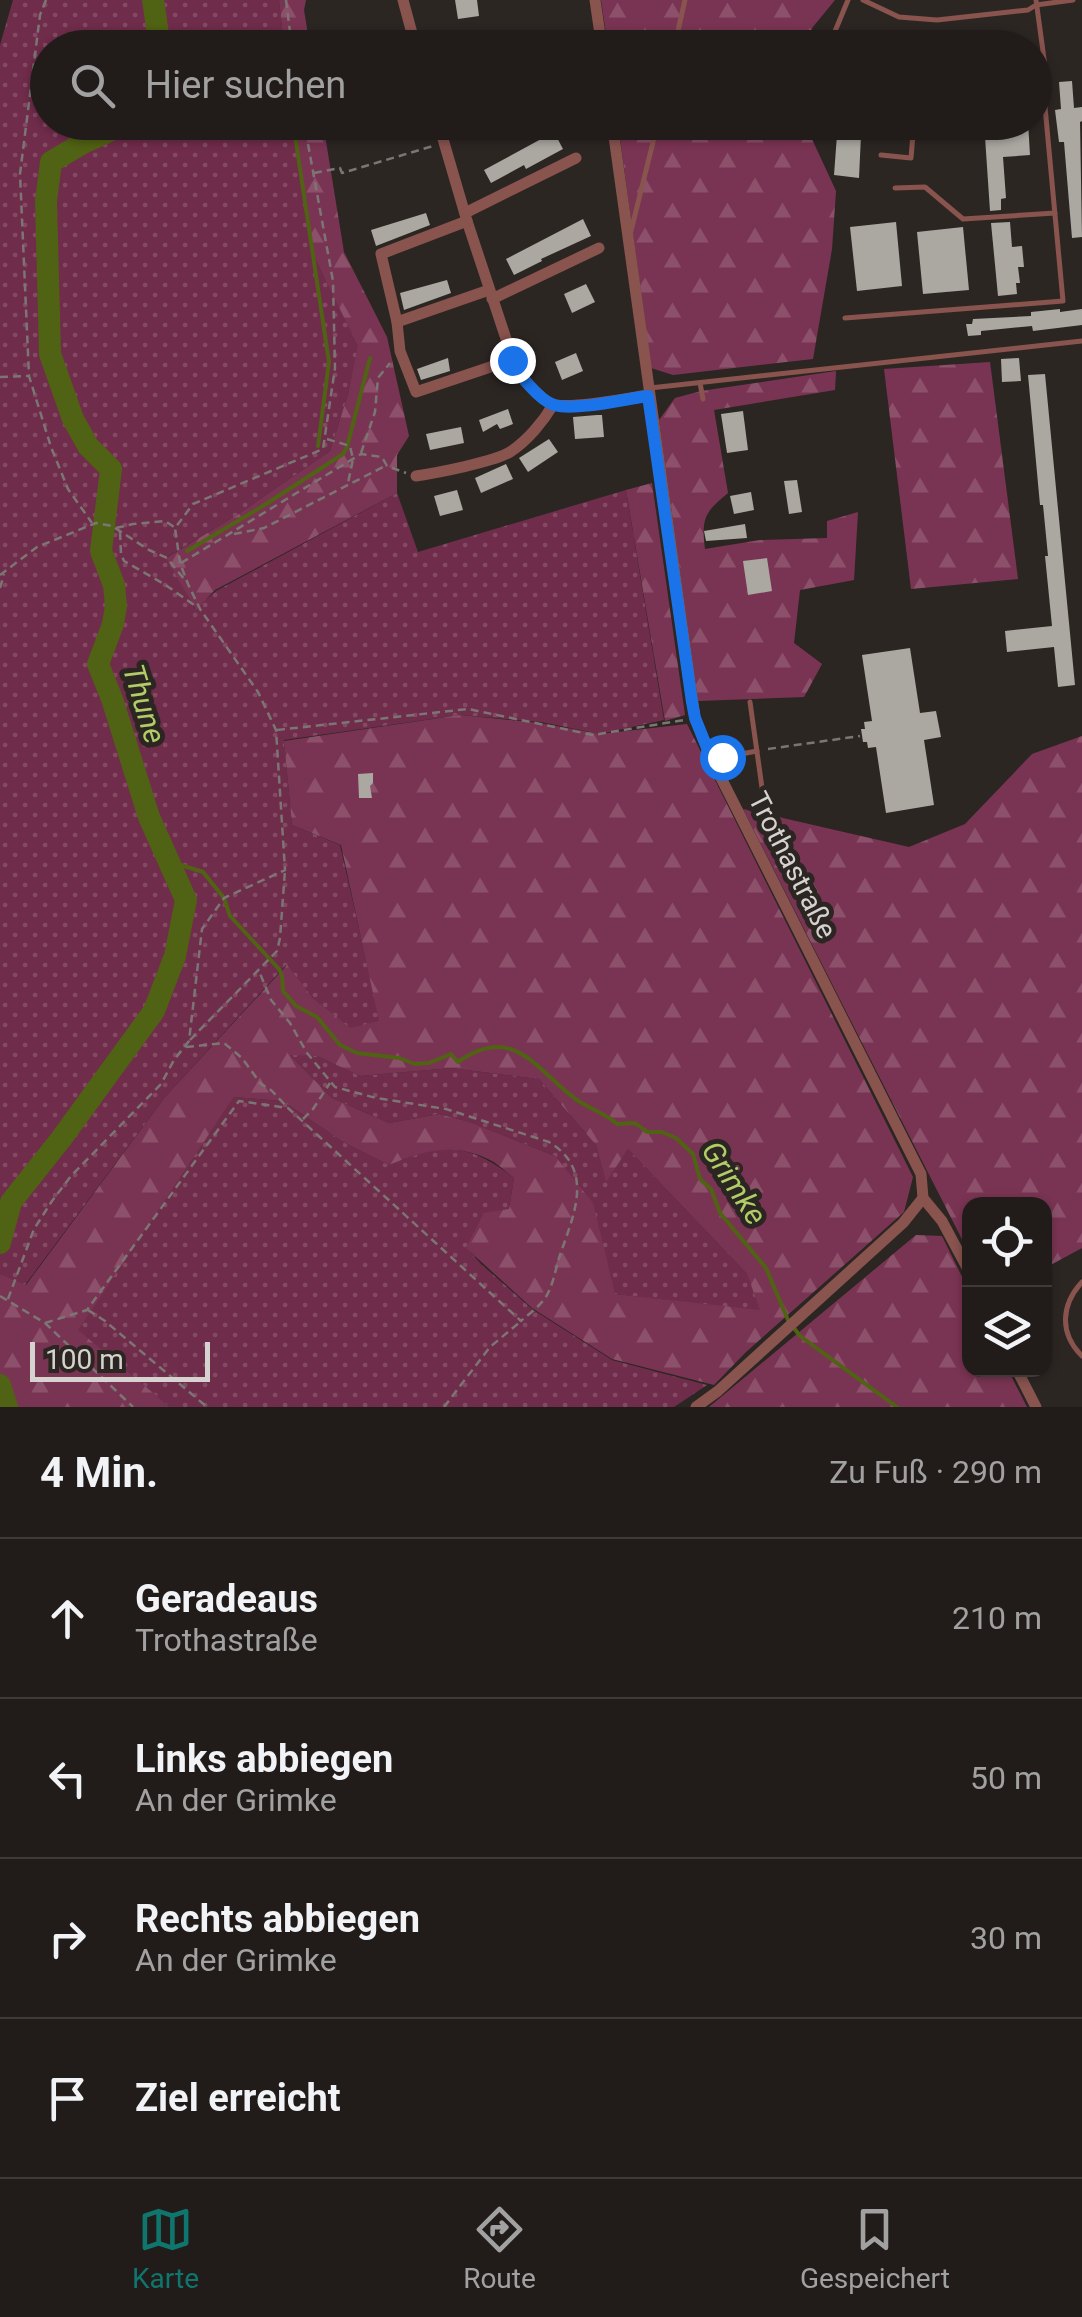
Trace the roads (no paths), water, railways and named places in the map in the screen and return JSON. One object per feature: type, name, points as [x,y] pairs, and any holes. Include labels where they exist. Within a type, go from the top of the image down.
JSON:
[{"type":"street","points":[[403,0],[411,30]]},
{"type":"street","points":[[595,0],[599,30]]},
{"type":"street","points":[[443,140],[517,372],[553,404],[584,405],[648,392]]},
{"type":"street","name":"Trothastraße","points":[[614,140],[695,718],[712,760],[922,1174],[923,1198],[942,1221],[962,1259]]},
{"type":"street","points":[[512,360],[416,392],[400,351],[380,254],[466,217],[576,158]]},
{"type":"street","points":[[396,322],[491,294],[599,248]]},
{"type":"street","points":[[416,476],[510,452],[544,421],[553,404]]},
{"type":"street","points":[[696,1407],[904,1222],[923,1198]]},
{"type":"street","points":[[1021,1377],[1036,1407]]},
{"type":"lane","points":[[678,30],[685,0]]},
{"type":"lane","points":[[836,30],[848,0]]},
{"type":"lane","points":[[863,0],[899,17],[937,20],[1028,10],[1036,2],[1073,0]]},
{"type":"lane","points":[[1036,2],[1040,30]]},
{"type":"lane","points":[[628,243],[654,140]]},
{"type":"lane","points":[[881,155],[910,158],[912,140]]},
{"type":"lane","points":[[845,318],[1063,301],[1048,140]]},
{"type":"lane","points":[[895,188],[924,186],[964,220],[1055,213]]},
{"type":"lane","points":[[648,392],[1082,341]]},
{"type":"lane","points":[[700,383],[703,399]]},
{"type":"lane","points":[[750,702],[764,802]]},
{"type":"lane","points":[[712,760],[757,750]]},
{"type":"lane","points":[[1082,1282],[1071,1294],[1064,1324],[1082,1356]]},
{"type":"waterway","name":"Thune","points":[[153,0],[157,30]]},
{"type":"waterway","name":"Thune","points":[[0,1243],[11,1202],[154,1011],[175,956],[186,900],[149,817],[98,664],[116,606],[114,585],[101,551],[111,469],[88,446],[73,419],[50,354],[46,201],[51,162],[90,140]]},
{"type":"waterway","points":[[296,140],[329,362],[318,446]]},
{"type":"waterway","points":[[187,551],[343,454],[370,358]]},
{"type":"waterway","name":"Grimke","points":[[168,861],[203,872],[224,898],[230,916],[279,969],[283,991],[296,1006],[317,1017],[340,1045],[357,1053],[415,1064],[451,1054],[458,1062],[478,1051],[510,1049],[524,1055],[577,1100],[617,1124],[635,1123],[647,1132],[662,1132],[676,1138],[693,1154],[700,1179],[711,1189],[720,1213],[766,1268],[788,1320]]},
{"type":"waterway","name":"Grimke","points":[[794,1328],[897,1407]]},
{"type":"waterway","name":"Thune","points":[[0,1385],[7,1407]]}]
